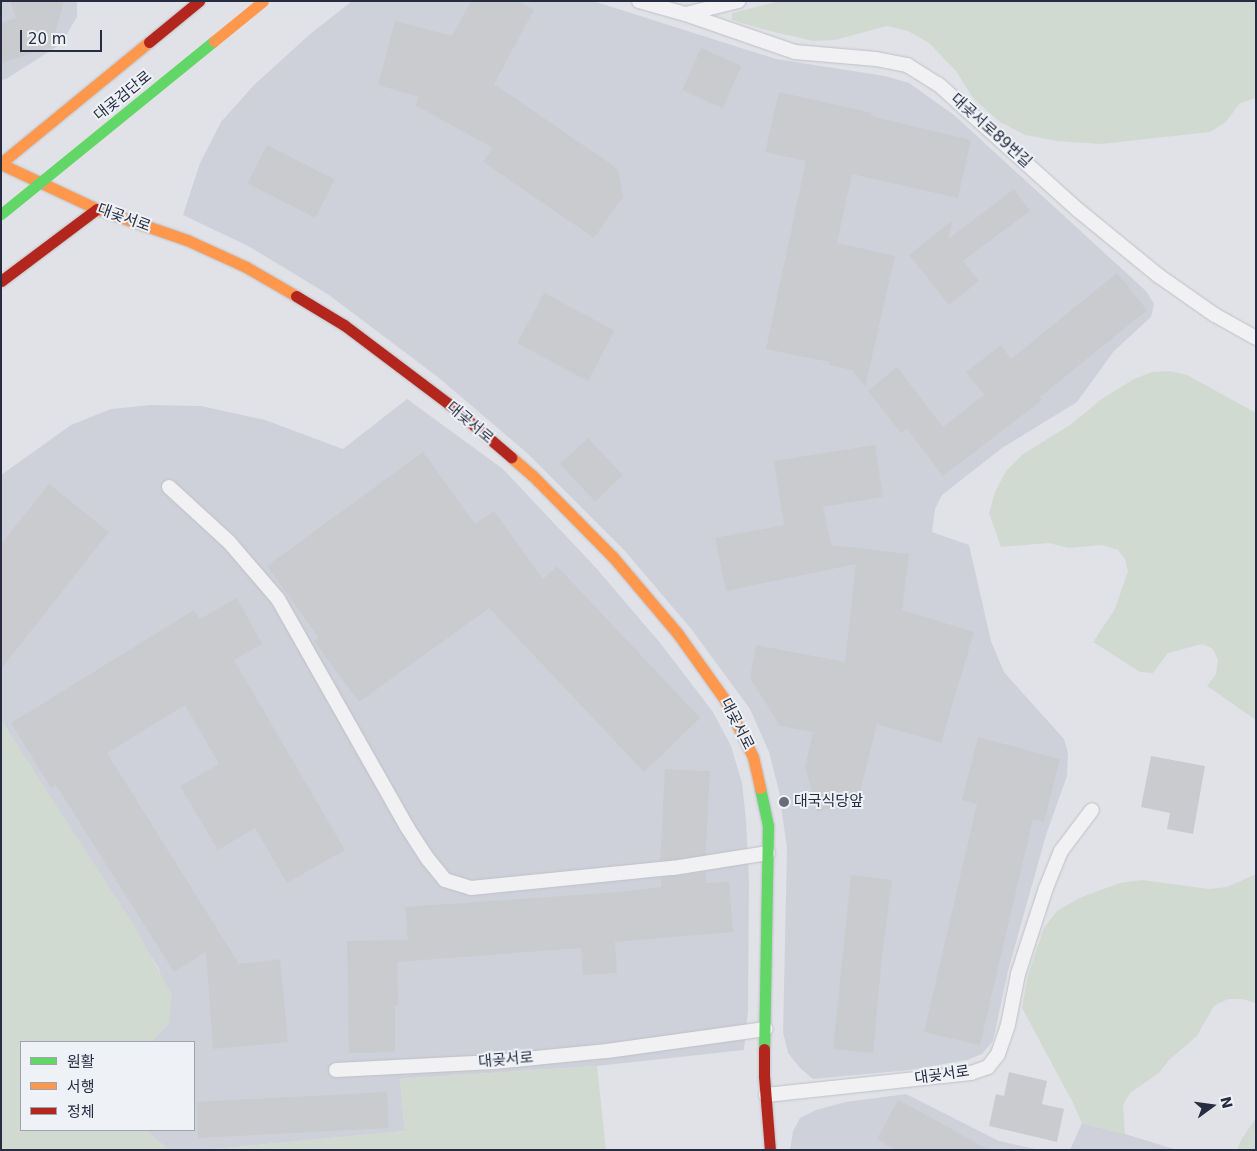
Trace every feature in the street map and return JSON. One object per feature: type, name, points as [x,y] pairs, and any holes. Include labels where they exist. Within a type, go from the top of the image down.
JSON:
[{"type":"street","name":"대곶검단로","points":[[1,163],[199,1]]},
{"type":"street","name":"대곶검단로","points":[[1,214],[263,1]]},
{"type":"street","name":"대곶서로","points":[[1,163],[97,209],[186,240],[246,267],[344,325],[448,404],[532,475],[613,557],[678,634],[726,700],[754,757],[768,825],[765,1029],[766,1095],[770,1150]]},
{"type":"street","points":[[1,281],[97,209]]},
{"type":"lane","name":"대곶서로89번길","points":[[639,1],[685,14],[795,52],[876,59],[907,65],[938,84],[1078,210],[1159,276],[1215,314],[1256,338]]},
{"type":"lane","name":"대곶서로89번길","points":[[685,14],[738,1]]},
{"type":"lane","points":[[169,488],[229,542],[278,599],[407,827],[428,859],[445,880],[471,888],[673,868],[768,853]]},
{"type":"lane","name":"대곶서로","points":[[766,1095],[971,1072],[988,1067],[998,1054],[1008,1025],[1018,974],[1046,888],[1061,851],[1092,810]]},
{"type":"lane","name":"대곶서로","points":[[336,1070],[494,1062],[607,1051],[765,1029]]},
{"type":"shaded area","points":[[1,1],[77,1],[77,17],[61,44],[6,79],[1,80]]},
{"type":"shaded area","points":[[352,1],[593,1],[776,59],[885,76],[909,83],[954,115],[1146,291],[1154,304],[1151,317],[1114,351],[1077,402],[1002,448],[942,495],[935,509],[932,532],[969,545],[991,641],[1004,672],[1064,739],[1068,753],[1067,776],[1046,835],[1008,971],[993,1041],[982,1054],[967,1060],[909,1070],[813,1079],[800,1068],[788,1053],[783,1032],[787,849],[779,791],[769,752],[750,709],[692,630],[625,551],[527,453],[439,378],[329,295],[250,247],[183,215],[200,163],[221,122],[253,86],[309,35]]},
{"type":"shaded area","points":[[780,1],[1256,1],[1256,98],[1240,103],[1226,122],[1210,132],[1101,144],[1057,141],[1025,135],[1000,122],[973,98],[956,71],[929,43],[908,31],[887,26],[835,40],[813,41],[732,20],[732,13]]},
{"type":"shaded area","points":[[1170,371],[1187,375],[1256,413],[1256,720],[1207,686],[1216,674],[1218,660],[1213,649],[1202,644],[1168,653],[1153,673],[1140,672],[1093,642],[1115,609],[1128,571],[1125,559],[1118,550],[1102,545],[1069,548],[1049,543],[1001,547],[989,513],[995,492],[1006,471],[1023,454],[1070,425],[1103,398],[1134,379],[1152,372]]},
{"type":"shaded area","points":[[407,399],[503,469],[597,569],[661,644],[713,712],[731,746],[742,783],[746,820],[749,880],[748,1010],[744,1050],[597,1066],[400,1079],[405,1131],[203,1150],[169,1150],[146,1131],[195,1131],[195,1041],[152,1041],[169,1023],[159,969],[1,720],[1,475],[71,425],[111,409],[151,405],[201,406],[265,420],[343,449]]},
{"type":"shaded area","points":[[1,720],[135,927],[172,995],[169,1023],[152,1041],[20,1041],[20,1131],[146,1131],[169,1150],[1,1150]]},
{"type":"shaded area","points":[[1256,874],[1256,1003],[1242,999],[1228,999],[1214,1006],[1197,1036],[1169,1060],[1159,1073],[1130,1093],[1123,1105],[1125,1134],[1082,1123],[1022,1008],[1028,975],[1044,928],[1057,911],[1079,898],[1120,883],[1142,880],[1209,889],[1227,887]]},
{"type":"shaded area","points":[[597,1066],[606,1150],[203,1150],[405,1131],[400,1079]]},
{"type":"shaded area","points":[[906,1094],[999,1141],[1040,1150],[790,1150],[793,1131],[800,1118],[816,1110],[846,1102]]},
{"type":"shaded area","points":[[1256,1118],[1256,1150],[1237,1150],[1241,1140]]},
{"type":"shaded area","points":[[1082,1123],[1125,1134],[1177,1150],[1070,1150]]},
{"type":"building","points":[[10,1],[64,1],[51,47],[1,63],[1,23],[16,18]]},
{"type":"building","points":[[471,1],[518,1],[534,10],[494,84],[618,169],[623,197],[594,238],[483,162],[493,148],[415,105],[419,97],[378,85],[395,21],[452,36]]},
{"type":"building","points":[[701,48],[741,66],[722,108],[682,90]]},
{"type":"building","points":[[779,92],[872,113],[871,116],[971,140],[958,198],[852,174],[837,243],[895,256],[865,387],[852,370],[829,365],[829,362],[766,349],[806,161],[765,152]]},
{"type":"building","points":[[267,145],[335,180],[315,218],[247,183]]},
{"type":"building","points":[[1014,189],[1030,211],[963,261],[979,281],[949,305],[909,255],[953,220],[948,239]]},
{"type":"building","points":[[1117,273],[1147,310],[1040,397],[1042,400],[943,476],[907,429],[901,433],[868,391],[897,367],[943,427],[984,395],[966,372],[1001,345],[1011,359]]},
{"type":"building","points":[[544,293],[615,331],[588,381],[517,343]]},
{"type":"building","points":[[588,438],[623,475],[595,501],[560,464]]},
{"type":"building","points":[[875,445],[883,497],[823,507],[831,545],[909,554],[902,610],[974,632],[941,743],[877,724],[858,800],[817,812],[805,767],[813,732],[780,726],[750,678],[756,645],[845,662],[856,564],[726,591],[715,538],[784,525],[774,461]]},
{"type":"building","points":[[423,452],[475,524],[494,511],[543,579],[557,566],[700,718],[644,772],[489,608],[359,702],[314,641],[319,638],[267,566]]},
{"type":"building","points":[[49,484],[109,532],[1,669],[1,544]]},
{"type":"building","points":[[237,598],[262,644],[234,660],[345,850],[287,883],[255,828],[218,850],[180,786],[219,764],[185,705],[107,753],[239,964],[280,959],[288,1042],[213,1049],[206,952],[174,972],[56,785],[51,788],[11,723],[194,610],[200,619]]},
{"type":"building","points":[[978,737],[1060,759],[1044,822],[1033,819],[980,1045],[924,1032],[977,804],[962,800]]},
{"type":"building","points":[[1151,756],[1205,766],[1193,834],[1167,829],[1170,813],[1141,807]]},
{"type":"building","points":[[665,769],[710,771],[705,862],[660,860]]},
{"type":"building","points":[[706,872],[706,883],[729,882],[733,932],[615,942],[617,973],[583,975],[581,948],[397,962],[398,1005],[395,1005],[395,1052],[349,1053],[347,941],[408,940],[405,907],[619,892],[661,887],[661,878]]},
{"type":"building","points":[[851,875],[892,880],[882,956],[873,1053],[833,1049]]},
{"type":"building","points":[[1009,1072],[1047,1081],[1042,1104],[1064,1109],[1057,1142],[989,1126],[996,1094],[1004,1096]]},
{"type":"building","points":[[387,1092],[389,1128],[198,1138],[196,1102]]},
{"type":"building","points":[[898,1100],[989,1150],[895,1150],[877,1139]]},
{"type":"traffic: fast","points":[[1,214],[214,41]]},
{"type":"traffic: fast","points":[[760,788],[768,825],[764,1049]]},
{"type":"traffic: slow","points":[[214,41],[263,1]]},
{"type":"traffic: slow","points":[[1,163],[149,42]]},
{"type":"traffic: slow","points":[[1,164],[97,209],[187,240],[246,267],[296,296]]},
{"type":"traffic: slow","points":[[511,457],[532,475],[613,557],[678,634],[725,700],[753,757],[760,788]]},
{"type":"traffic: jam","points":[[149,42],[199,1]]},
{"type":"traffic: jam","points":[[1,281],[97,209]]},
{"type":"traffic: jam","points":[[296,296],[344,325],[449,404],[511,457]]},
{"type":"traffic: jam","points":[[764,1049],[764,1076],[770,1150]]},
{"type":"place","name":"대국식당앞","points":[[784,802]]}]
